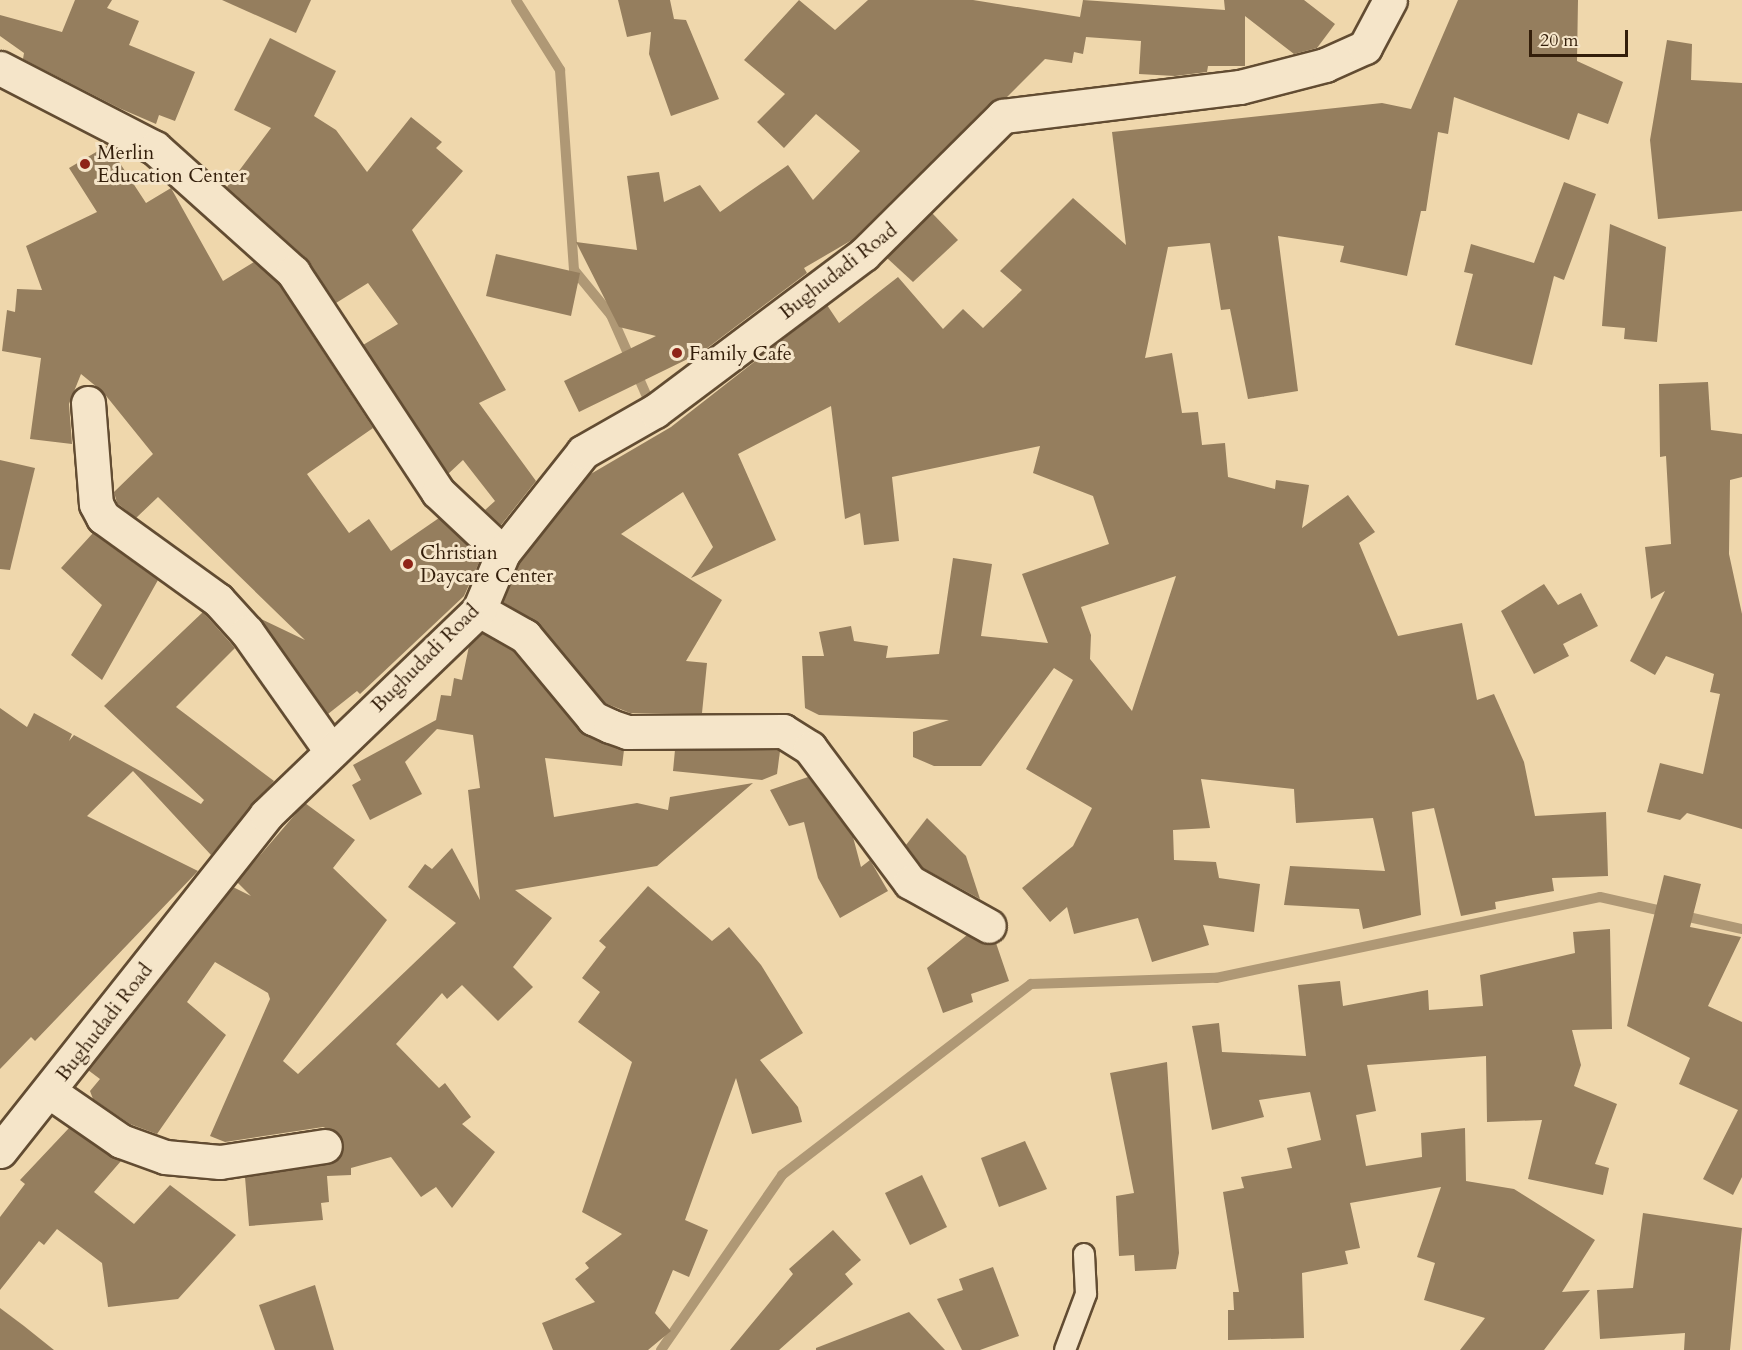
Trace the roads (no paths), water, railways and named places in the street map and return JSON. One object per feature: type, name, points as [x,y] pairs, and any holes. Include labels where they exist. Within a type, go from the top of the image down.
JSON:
[{"type":"street","name":"Bughudadi Road","points":[[0,1150],[50,1092],[266,815],[479,610],[503,553],[583,452],[655,411],[864,254],[1003,116],[1240,87],[1325,64],[1365,47],[1390,0]]},
{"type":"street","points":[[0,68],[155,148],[293,272],[438,492],[503,553]]},
{"type":"street","points":[[88,403],[96,504],[103,517],[218,600],[247,632],[331,751]]},
{"type":"street","points":[[479,610],[525,636],[593,718],[610,726],[627,732],[783,731],[810,748],[910,882],[989,926]]},
{"type":"street","points":[[50,1092],[121,1141],[165,1157],[220,1162],[325,1146]]},
{"type":"lane","points":[[1065,1350],[1086,1294],[1084,1254]]},
{"type":"waterway","points":[[516,0],[560,70],[574,270],[611,315],[649,401]]},
{"type":"waterway","points":[[661,1350],[782,1175],[1031,984],[1216,978],[1600,897],[1742,929]]},
{"type":"place","name":"Merlin Education Center","points":[[85,164]]},
{"type":"place","name":"Family Cafe","points":[[677,353]]},
{"type":"place","name":"Christian Daycare Center","points":[[408,564]]}]
